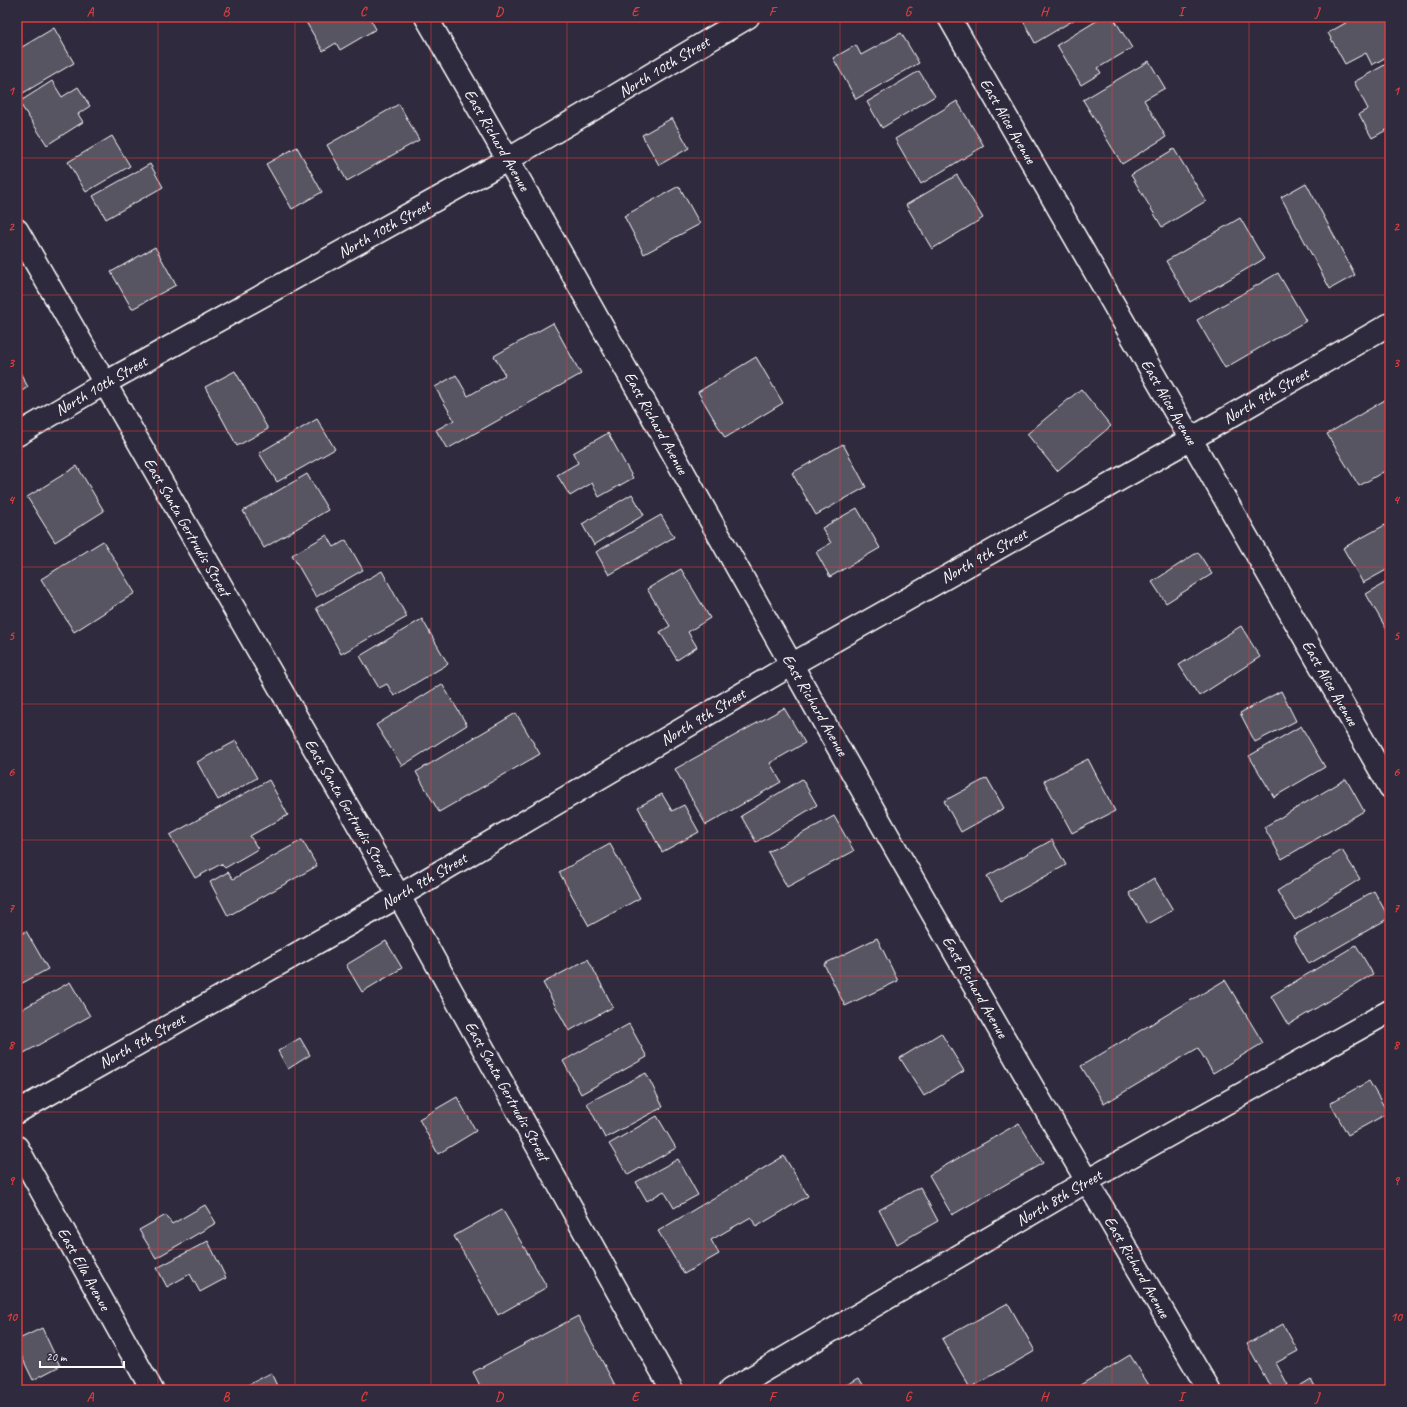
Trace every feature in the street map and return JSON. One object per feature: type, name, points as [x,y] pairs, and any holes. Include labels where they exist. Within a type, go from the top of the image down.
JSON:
[{"type":"street","name":"East Richard Avenue","points":[[426,17],[509,159],[791,665],[1087,1182],[1209,1390]]},
{"type":"street","name":"North 10th Street","points":[[17,435],[105,383],[509,159],[748,17]]},
{"type":"street","name":"East Alice Avenue","points":[[949,17],[1390,787]]},
{"type":"street","name":"East Santa Gertrudis Street","points":[[17,230],[399,896],[672,1390]]},
{"type":"street","name":"North 9th Street","points":[[17,1112],[399,896],[791,665],[1191,439],[1390,324]]},
{"type":"street","name":"North 8th Street","points":[[730,1390],[1087,1182],[1390,1011]]},
{"type":"street","name":"East Ella Avenue","points":[[17,1148],[152,1390]]},
{"type":"building","points":[[315,17],[369,17],[376,29],[340,50],[336,43],[323,51],[306,22]]},
{"type":"building","points":[[1021,17],[1077,17],[1077,18],[1035,43]]},
{"type":"building","points":[[1103,17],[1113,17],[1132,48],[1098,68],[1101,73],[1081,85],[1057,45]]},
{"type":"building","points":[[1356,17],[1390,17],[1390,55],[1372,65],[1366,53],[1345,64],[1328,33]]},
{"type":"building","points":[[54,28],[74,63],[18,96],[17,50]]},
{"type":"building","points":[[901,33],[919,63],[856,99],[833,58],[856,45],[861,55]]},
{"type":"building","points":[[1149,61],[1165,88],[1144,100],[1166,137],[1122,164],[1083,100]]},
{"type":"building","points":[[1390,62],[1390,128],[1372,138],[1359,114],[1368,109],[1354,82]]},
{"type":"building","points":[[919,71],[935,96],[882,128],[867,102]]},
{"type":"building","points":[[52,81],[62,97],[78,87],[90,106],[78,114],[83,122],[47,145],[19,102]]},
{"type":"building","points":[[957,101],[984,146],[921,184],[895,139]]},
{"type":"building","points":[[399,104],[419,140],[347,181],[327,145]]},
{"type":"building","points":[[672,118],[689,148],[659,165],[642,135]]},
{"type":"building","points":[[112,136],[130,166],[86,192],[68,162]]},
{"type":"building","points":[[297,147],[322,192],[292,209],[266,164]]},
{"type":"building","points":[[1174,149],[1206,201],[1162,227],[1131,175]]},
{"type":"building","points":[[150,164],[163,187],[106,219],[93,196]]},
{"type":"building","points":[[957,175],[983,218],[932,249],[906,205]]},
{"type":"building","points":[[1306,183],[1355,275],[1330,289],[1281,197]]},
{"type":"building","points":[[679,186],[700,224],[644,254],[624,216]]},
{"type":"building","points":[[1240,218],[1264,259],[1190,302],[1166,261]]},
{"type":"building","points":[[155,247],[176,285],[132,309],[111,272]]},
{"type":"building","points":[[1278,273],[1306,321],[1225,368],[1197,320]]},
{"type":"building","points":[[553,323],[581,374],[447,449],[436,430],[454,420],[435,387],[456,375],[468,396],[505,375],[494,356]]},
{"type":"building","points":[[756,357],[783,403],[725,438],[698,392]]},
{"type":"building","points":[[17,367],[28,387],[17,394]]},
{"type":"building","points":[[235,371],[268,429],[237,446],[205,387]]},
{"type":"building","points":[[1081,389],[1111,426],[1057,471],[1027,434]]},
{"type":"building","points":[[1390,397],[1390,468],[1359,486],[1327,434]]},
{"type":"building","points":[[317,419],[335,449],[277,482],[259,453]]},
{"type":"building","points":[[608,433],[633,478],[599,497],[592,483],[570,496],[557,475],[578,463],[573,453]]},
{"type":"building","points":[[843,444],[866,487],[816,515],[792,473]]},
{"type":"building","points":[[77,466],[104,511],[55,542],[27,497]]},
{"type":"building","points":[[307,474],[328,510],[264,548],[243,511]]},
{"type":"building","points":[[632,494],[644,515],[594,545],[582,524]]},
{"type":"building","points":[[857,508],[880,548],[830,577],[816,552],[831,543],[822,528]]},
{"type":"building","points":[[661,515],[674,537],[609,575],[596,552]]},
{"type":"building","points":[[1385,525],[1390,534],[1390,568],[1363,583],[1343,548]]},
{"type":"building","points":[[327,535],[334,547],[346,540],[363,570],[316,597],[292,555]]},
{"type":"building","points":[[103,541],[135,593],[74,632],[41,579]]},
{"type":"building","points":[[1198,552],[1212,574],[1166,603],[1152,582]]},
{"type":"building","points":[[681,569],[710,618],[688,632],[697,647],[677,660],[660,632],[670,626],[647,589]]},
{"type":"building","points":[[382,571],[407,617],[341,654],[316,608]]},
{"type":"building","points":[[1390,580],[1390,629],[1387,630],[1366,594]]},
{"type":"building","points":[[422,619],[448,664],[394,696],[387,684],[379,688],[360,656]]},
{"type":"building","points":[[1241,626],[1260,657],[1199,696],[1179,665]]},
{"type":"building","points":[[442,684],[467,725],[402,766],[376,725]]},
{"type":"building","points":[[1281,691],[1296,721],[1255,742],[1240,713]]},
{"type":"building","points":[[784,708],[805,743],[770,763],[781,782],[706,825],[675,769]]},
{"type":"building","points":[[516,713],[540,754],[439,812],[416,772]]},
{"type":"building","points":[[1301,726],[1325,767],[1274,797],[1249,756]]},
{"type":"building","points":[[236,741],[257,778],[218,800],[197,762]]},
{"type":"building","points":[[1088,759],[1115,811],[1072,833],[1044,781]]},
{"type":"building","points":[[987,778],[1004,808],[961,832],[944,801]]},
{"type":"building","points":[[802,779],[817,805],[756,842],[741,816]]},
{"type":"building","points":[[1346,779],[1364,811],[1282,859],[1264,827]]},
{"type":"building","points":[[269,780],[288,815],[250,836],[258,849],[225,868],[221,864],[195,878],[170,835]]},
{"type":"building","points":[[662,794],[672,811],[684,805],[699,832],[662,852],[638,807]]},
{"type":"building","points":[[834,816],[854,851],[787,887],[768,852]]},
{"type":"building","points":[[302,840],[317,866],[228,916],[210,882],[228,872],[233,879]]},
{"type":"building","points":[[1052,840],[1066,865],[1001,901],[987,876]]},
{"type":"building","points":[[610,844],[640,898],[589,926],[559,872]]},
{"type":"building","points":[[1342,850],[1360,879],[1295,920],[1277,891]]},
{"type":"building","points":[[1154,878],[1173,910],[1148,924],[1129,893]]},
{"type":"building","points":[[1374,891],[1389,918],[1309,964],[1293,936]]},
{"type":"building","points":[[26,931],[48,969],[17,986],[17,937]]},
{"type":"building","points":[[877,938],[898,981],[845,1006],[824,964]]},
{"type":"building","points":[[386,941],[402,968],[362,992],[346,965]]},
{"type":"building","points":[[1356,945],[1373,974],[1288,1025],[1271,996]]},
{"type":"building","points":[[588,959],[613,1007],[569,1031],[543,983]]},
{"type":"building","points":[[1225,980],[1263,1043],[1213,1073],[1198,1048],[1104,1104],[1081,1066]]},
{"type":"building","points":[[70,982],[90,1016],[24,1053],[17,1040],[17,1012]]},
{"type":"building","points":[[629,1024],[647,1057],[581,1094],[563,1061]]},
{"type":"building","points":[[941,1033],[964,1071],[924,1096],[900,1058]]},
{"type":"building","points":[[300,1038],[310,1055],[288,1069],[278,1051]]},
{"type":"building","points":[[646,1073],[663,1107],[605,1138],[587,1103]]},
{"type":"building","points":[[1369,1081],[1388,1113],[1348,1135],[1330,1103]]},
{"type":"building","points":[[457,1097],[476,1131],[438,1154],[419,1119]]},
{"type":"building","points":[[657,1116],[676,1148],[628,1175],[609,1144]]},
{"type":"building","points":[[1019,1123],[1043,1163],[952,1215],[929,1175]]},
{"type":"building","points":[[784,1156],[808,1196],[756,1227],[751,1217],[711,1240],[719,1254],[684,1274],[658,1231]]},
{"type":"building","points":[[678,1159],[698,1195],[674,1208],[664,1191],[647,1201],[636,1182]]},
{"type":"building","points":[[920,1187],[938,1221],[897,1244],[879,1210]]},
{"type":"building","points":[[205,1205],[216,1223],[156,1258],[139,1230],[166,1215],[172,1224]]},
{"type":"building","points":[[502,1209],[547,1287],[498,1315],[454,1236]]},
{"type":"building","points":[[208,1241],[226,1278],[200,1292],[190,1274],[167,1287],[157,1268]]},
{"type":"building","points":[[1008,1303],[1035,1351],[970,1388],[942,1339]]},
{"type":"building","points":[[578,1316],[616,1387],[612,1390],[482,1390],[473,1372]]},
{"type":"building","points":[[1283,1324],[1298,1351],[1276,1363],[1288,1385],[1280,1390],[1272,1390],[1247,1344]]},
{"type":"building","points":[[42,1328],[60,1366],[33,1380],[17,1347],[17,1340]]},
{"type":"building","points":[[1130,1355],[1152,1390],[1072,1390]]},
{"type":"building","points":[[271,1373],[279,1390],[240,1389]]},
{"type":"building","points":[[859,1378],[866,1390],[837,1390]]},
{"type":"building","points":[[1311,1379],[1317,1390],[1293,1390]]}]
